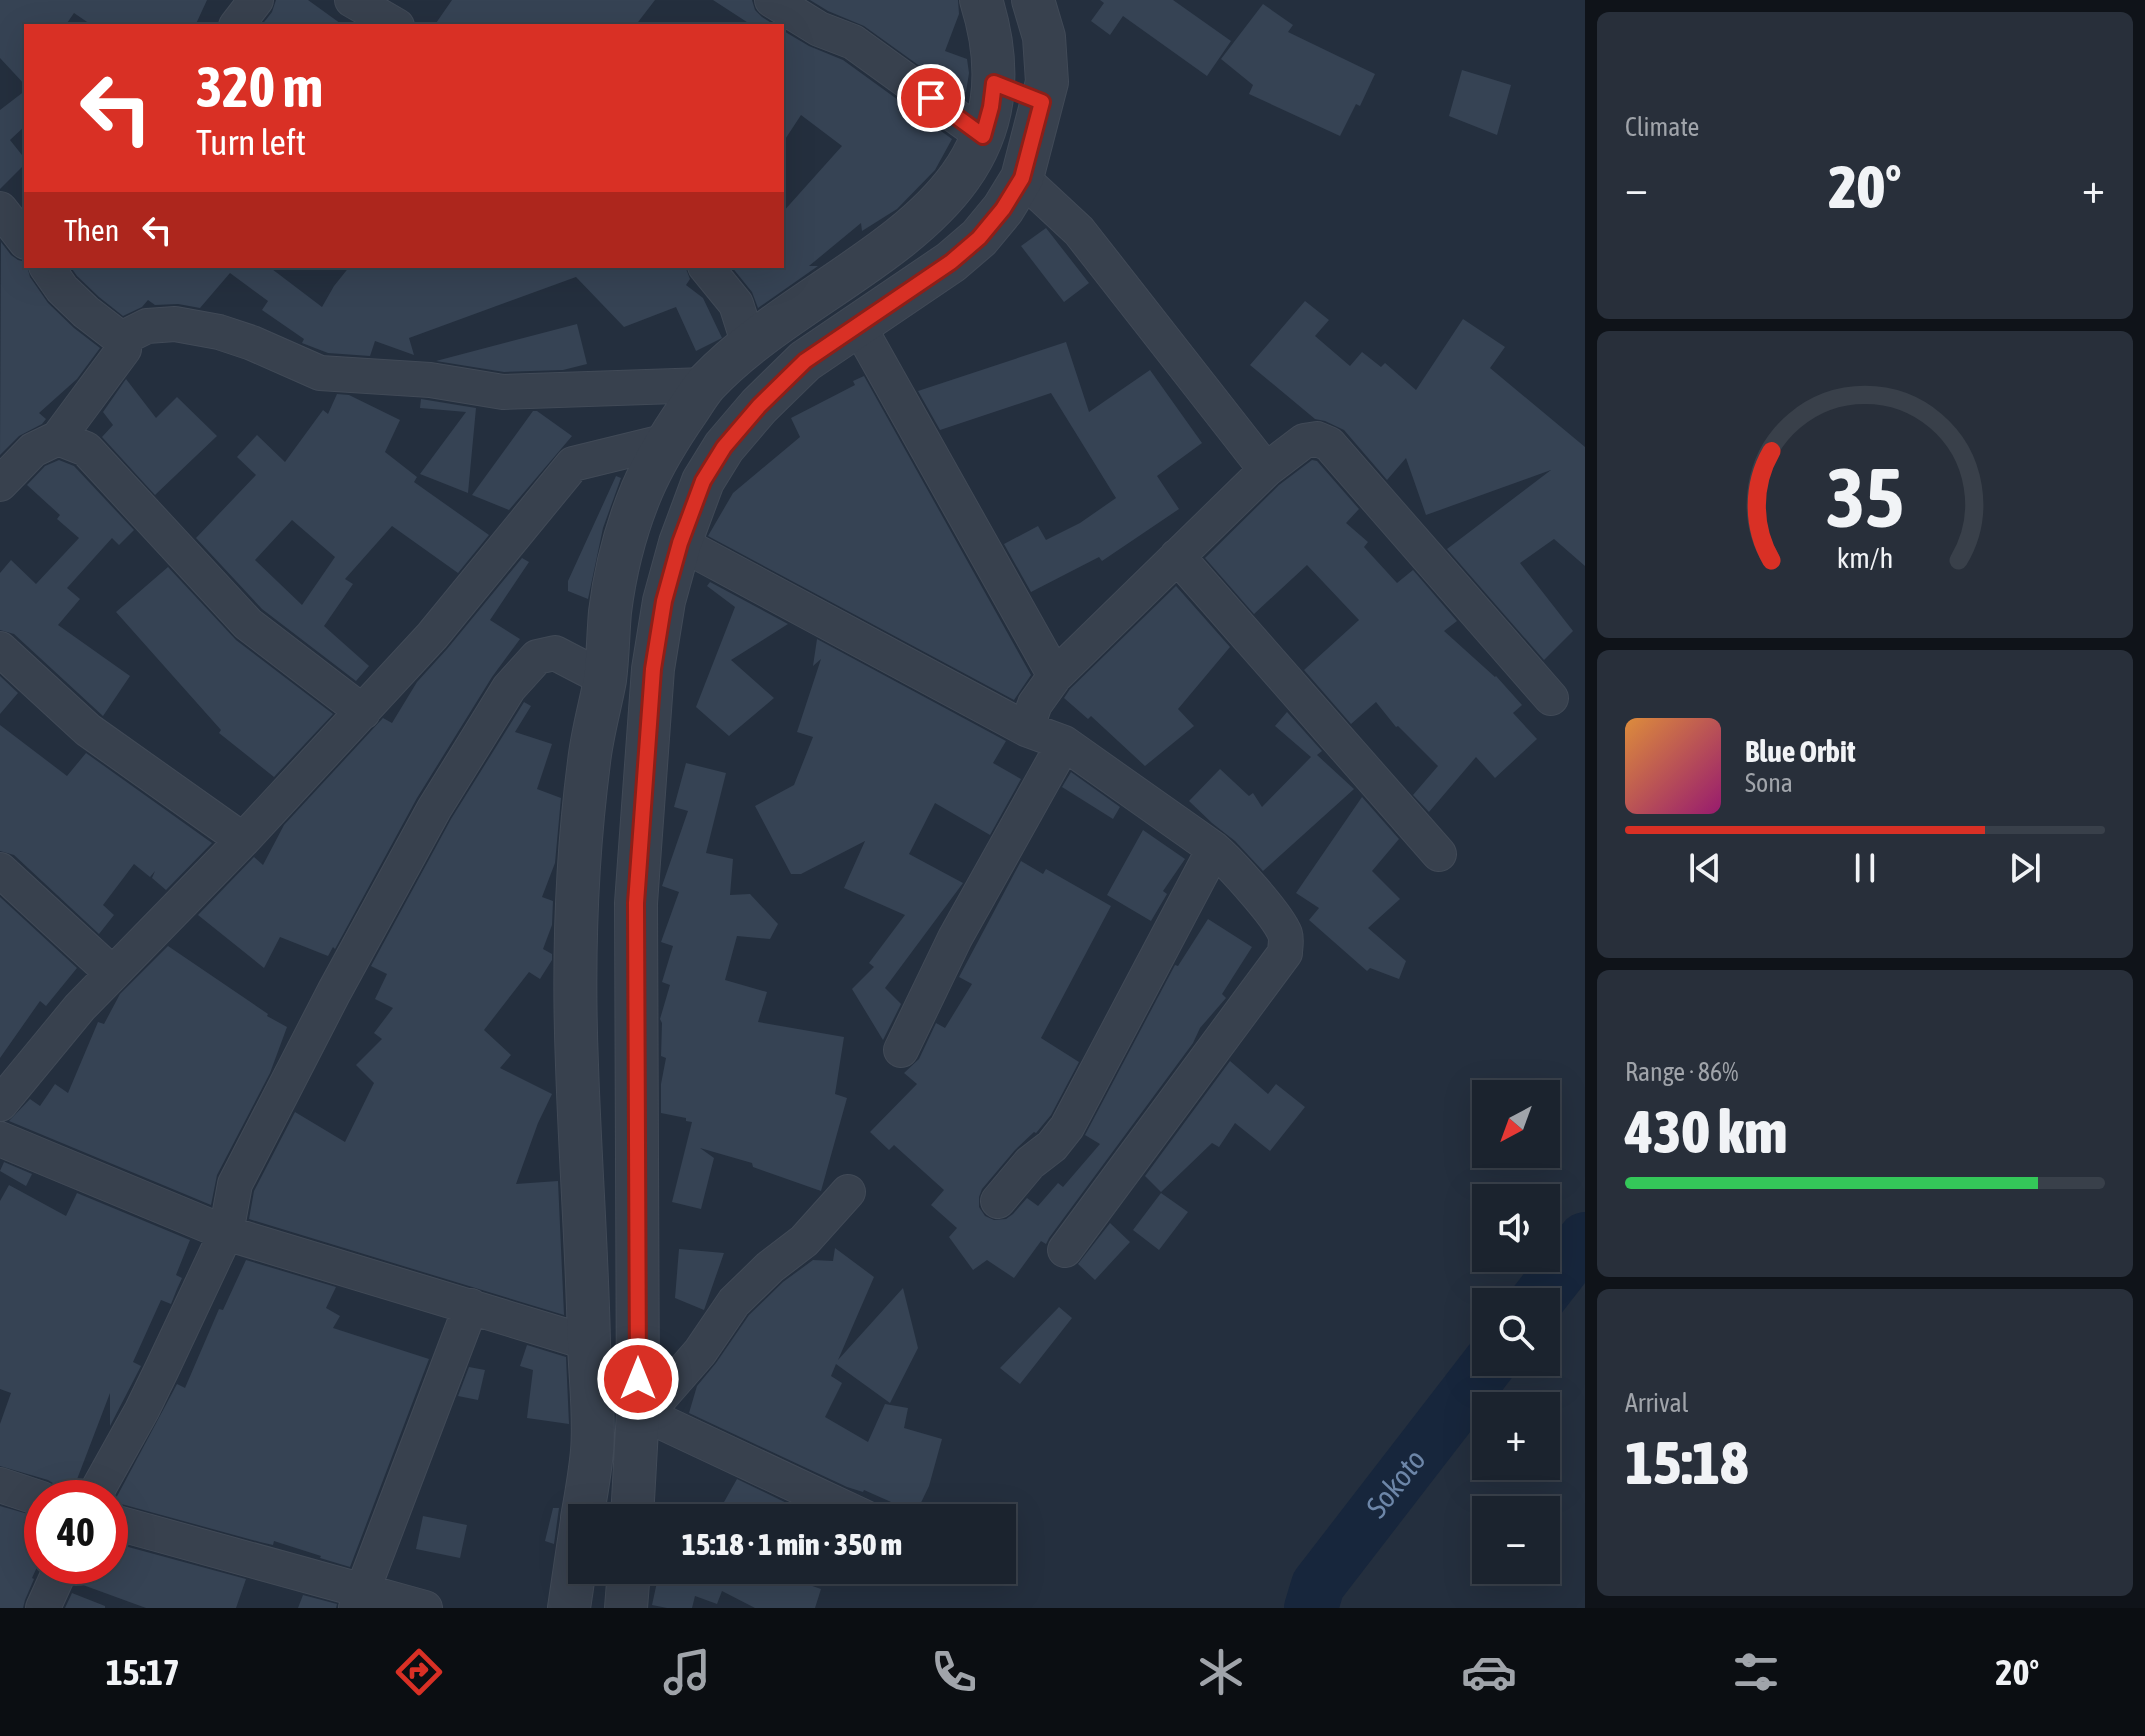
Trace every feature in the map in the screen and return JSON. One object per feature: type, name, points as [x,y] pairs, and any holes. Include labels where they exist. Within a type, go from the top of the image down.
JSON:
[{"type":"street","points":[[238,24],[256,0]]},
{"type":"street","points":[[352,0],[394,24]]},
{"type":"street","points":[[772,0],[819,29],[853,42],[983,136]]},
{"type":"street","points":[[633,1504],[642,1412],[636,903],[653,669],[664,601],[680,543],[703,481],[724,447],[759,406],[805,361],[951,262],[979,238],[1003,209],[1022,178],[1047,82],[1044,37],[1036,10]]},
{"type":"street","points":[[584,1504],[593,1449],[589,1283],[577,1062],[577,897],[589,760],[605,679],[611,609],[624,545],[641,492],[667,441],[705,385],[749,345],[888,247],[936,207],[955,186],[973,159],[991,107],[994,83],[985,14]]},
{"type":"street","points":[[994,83],[1042,102]]},
{"type":"street","points":[[1022,178],[1079,231],[1266,470]]},
{"type":"street","points":[[0,209],[24,239]]},
{"type":"street","points":[[0,484],[33,450],[58,438],[124,349],[121,339],[62,289],[50,268]]},
{"type":"street","points":[[707,268],[736,304],[749,345]]},
{"type":"street","points":[[121,339],[147,326],[175,324],[230,336],[320,373],[430,380],[503,392],[705,385]]},
{"type":"street","points":[[858,325],[1055,676]]},
{"type":"street","points":[[58,438],[86,449],[248,624],[363,712]]},
{"type":"street","points":[[1026,729],[1035,704],[1055,676],[1266,470],[1304,441],[1317,439],[1329,444],[1551,698]]},
{"type":"street","points":[[0,1104],[65,1023],[243,840],[432,636],[573,464],[667,441]]},
{"type":"street","points":[[680,543],[1026,729],[1064,743],[1224,857],[1272,913],[1286,936],[1285,953],[1065,1250]]},
{"type":"street","points":[[1177,556],[1439,854]]},
{"type":"street","points":[[0,649],[88,730],[243,840]]},
{"type":"street","points":[[103,1480],[142,1410],[226,1233],[235,1184],[334,992],[434,809],[509,688],[537,657],[555,653],[605,679]]},
{"type":"street","points":[[901,1050],[955,938],[1064,743]]},
{"type":"street","points":[[998,1201],[1030,1163],[1052,1146],[1067,1127],[1214,849]]},
{"type":"street","points":[[0,870],[112,973]]},
{"type":"street","points":[[0,1139],[226,1233],[589,1343]]},
{"type":"street","points":[[642,1412],[700,1352],[734,1302],[770,1267],[804,1241],[848,1192]]},
{"type":"street","points":[[359,1600],[471,1306]]},
{"type":"street","points":[[642,1412],[836,1504]]},
{"type":"street","points":[[0,1485],[24,1493]]},
{"type":"street","points":[[128,1527],[359,1600],[425,1608]]},
{"type":"street","points":[[43,1608],[54,1584]]},
{"type":"street","points":[[569,1608],[573,1584]]},
{"type":"street","points":[[626,1608],[628,1584]]},
{"type":"building","points":[[0,0],[207,0],[196,24],[90,24],[74,13],[66,24],[24,24],[24,84],[0,58]]},
{"type":"building","points":[[276,0],[308,0],[341,24],[263,24]]},
{"type":"building","points":[[452,0],[655,0],[637,24],[435,24]]},
{"type":"building","points":[[713,0],[752,0],[755,10],[773,24],[750,24]]},
{"type":"building","points":[[810,0],[958,0],[959,14],[945,51],[967,59],[969,73],[966,92],[946,85],[864,26]]},
{"type":"building","points":[[1100,0],[1173,0],[1231,41],[1207,76],[1123,16],[1110,35],[1091,21],[1104,3]]},
{"type":"building","points":[[1263,4],[1293,25],[1288,32],[1375,74],[1360,106],[1356,104],[1340,136],[1249,94],[1253,85],[1221,59]]},
{"type":"building","points":[[784,31],[843,60],[952,139],[935,170],[897,209],[862,231],[861,223],[809,266],[818,266],[758,308],[752,292],[733,268],[784,268],[784,211],[842,146],[801,115],[784,141]]},
{"type":"building","points":[[1462,70],[1511,85],[1497,135],[1449,116]]},
{"type":"building","points":[[24,92],[24,127],[10,140],[24,158],[24,165],[0,189],[0,110]]},
{"type":"building","points":[[1046,228],[1089,283],[1064,302],[1021,246]]},
{"type":"building","points":[[1,242],[11,255],[24,262],[24,268],[28,268],[30,277],[48,303],[100,348],[77,379],[39,413],[46,419],[42,424],[19,436],[0,455]]},
{"type":"building","points":[[71,268],[271,268],[322,307],[348,268],[686,268],[690,279],[686,285],[703,298],[722,338],[696,351],[676,307],[624,327],[576,277],[409,338],[414,355],[375,341],[370,356],[328,353],[302,343],[304,339],[262,310],[268,301],[230,273],[200,308],[178,304],[155,305],[148,300],[142,307],[123,316]]},
{"type":"building","points":[[1305,301],[1329,320],[1315,336],[1350,366],[1362,352],[1381,367],[1385,363],[1416,390],[1463,319],[1505,347],[1490,368],[1585,447],[1585,566],[1554,539],[1520,563],[1573,631],[1544,660],[1447,549],[1551,470],[1426,515],[1406,458],[1387,480],[1344,430],[1315,419],[1250,365]]},
{"type":"building","points":[[577,324],[587,364],[563,370],[504,372],[436,361]]},
{"type":"building","points":[[1066,342],[1089,412],[1150,370],[1202,443],[1157,476],[1179,509],[1102,561],[1099,557],[1031,592],[1004,544],[1038,526],[1046,540],[1080,523],[1116,498],[1051,393],[940,430],[918,391]]},
{"type":"building","points":[[864,376],[1031,675],[1014,700],[708,536],[733,493],[800,437],[791,418],[855,385],[853,381]]},
{"type":"building","points":[[126,379],[156,418],[177,397],[217,436],[155,495],[102,437],[113,425],[103,412]]},
{"type":"building","points":[[337,394],[349,395],[400,420],[385,452],[417,477],[414,482],[489,535],[458,573],[392,526],[345,579],[353,584],[324,626],[369,666],[356,681],[262,609],[196,538],[256,475],[237,457],[257,435],[285,462],[323,410],[328,414]],"holes":[[[292,520],[335,557],[302,605],[255,560]]]},
{"type":"building","points":[[421,399],[476,408],[468,493],[420,474],[466,412],[420,408]]},
{"type":"building","points":[[533,411],[572,436],[509,510],[472,495]]},
{"type":"building","points":[[59,460],[74,466],[134,530],[119,545],[112,538],[67,588],[80,599],[58,625],[130,676],[103,716],[14,634],[0,630],[0,573],[11,560],[36,584],[79,538],[57,519],[60,515],[27,485],[45,466]]},
{"type":"building","points":[[1312,460],[1317,461],[1359,509],[1346,523],[1368,542],[1364,547],[1397,583],[1413,570],[1457,621],[1444,631],[1496,676],[1522,705],[1513,713],[1537,739],[1495,778],[1476,757],[1429,812],[1413,795],[1438,766],[1396,727],[1376,702],[1351,724],[1304,670],[1359,620],[1307,565],[1254,614],[1205,558],[1279,485]]},
{"type":"building","points":[[616,476],[621,478],[603,528],[588,599],[568,591],[568,581]]},
{"type":"building","points":[[522,558],[529,562],[490,620],[520,639],[492,677],[417,798],[335,949],[333,947],[328,956],[280,937],[264,968],[198,915],[254,857],[263,865],[284,825],[383,718],[392,723],[417,682]]},
{"type":"building","points":[[168,567],[236,640],[333,714],[274,777],[219,733],[221,730],[116,612]]},
{"type":"building","points":[[710,582],[788,624],[731,660],[774,698],[729,736],[696,707],[735,607],[707,586]]},
{"type":"building","points":[[1176,586],[1230,647],[1178,709],[1194,726],[1145,766],[1091,716],[1088,719],[1064,698]]},
{"type":"building","points":[[817,639],[1006,741],[993,763],[1021,779],[990,835],[935,803],[909,854],[963,883],[885,988],[901,1004],[883,1040],[852,989],[874,967],[869,963],[905,915],[844,888],[865,841],[801,874],[791,874],[755,806],[794,785],[813,737],[797,732],[821,659],[813,666]]},
{"type":"building","points":[[0,676],[18,693],[0,714]]},
{"type":"building","points":[[524,702],[531,706],[515,732],[552,744],[537,789],[561,798],[555,863],[542,897],[553,901],[552,925],[543,949],[552,954],[552,960],[540,979],[529,972],[484,1030],[511,1055],[500,1068],[552,1094],[516,1184],[558,1181],[564,1315],[249,1219],[254,1191],[295,1112],[345,1142],[374,1083],[356,1065],[382,1039],[374,1033],[393,1008],[375,999],[387,974],[371,966],[451,819]]},
{"type":"building","points":[[1287,712],[1322,751],[1317,755],[1354,789],[1263,871],[1235,841],[1189,801],[1220,769],[1249,796],[1253,793],[1262,807],[1311,757],[1275,726]]},
{"type":"building","points":[[0,725],[67,776],[86,753],[212,843],[166,890],[152,878],[155,871],[150,877],[134,864],[103,905],[114,915],[99,934],[14,855],[0,851]]},
{"type":"building","points":[[686,763],[726,773],[706,853],[733,859],[730,895],[750,894],[778,924],[770,939],[737,936],[725,980],[767,992],[758,1022],[844,1037],[835,1094],[847,1098],[821,1191],[753,1167],[752,1163],[700,1148],[714,1158],[701,1209],[672,1202],[692,1122],[661,1113],[661,1084],[666,1058],[661,1056],[660,1019],[670,985],[662,982],[673,946],[661,942],[679,892],[662,886],[688,811],[674,807]]},
{"type":"building","points":[[1071,772],[1120,807],[1113,819],[1062,787]]},
{"type":"building","points":[[1362,797],[1399,839],[1372,871],[1400,899],[1368,928],[1406,961],[1399,979],[1370,968],[1367,971],[1309,920],[1319,908],[1296,893]]},
{"type":"building","points":[[1143,830],[1185,859],[1163,891],[1167,894],[1151,921],[1107,895]]},
{"type":"building","points":[[1021,861],[1043,874],[1046,869],[1111,906],[1041,1038],[1079,1062],[1051,1115],[1036,1133],[1015,1150],[982,1189],[979,1207],[985,1216],[994,1220],[1006,1219],[1027,1198],[1038,1206],[1058,1183],[1063,1187],[1100,1144],[1085,1135],[1175,965],[1178,966],[1208,919],[1252,947],[1222,994],[1226,998],[1200,1028],[1193,1043],[1046,1244],[1041,1241],[1014,1278],[987,1260],[973,1270],[949,1237],[957,1228],[931,1205],[944,1190],[894,1145],[889,1150],[870,1132],[917,1084],[904,1073],[919,1059],[936,1023],[945,1028],[972,984],[959,977]]},
{"type":"building","points":[[0,897],[77,968],[46,1006],[40,1001],[0,1058]]},
{"type":"building","points":[[168,946],[287,1027],[270,1073],[217,1175],[211,1205],[9,1121],[30,1099],[40,1106],[55,1084],[68,1093],[98,1022],[104,1024],[120,994]]},
{"type":"building","points":[[1230,1061],[1268,1094],[1276,1084],[1305,1107],[1270,1151],[1235,1123],[1219,1147],[1212,1143],[1161,1192],[1145,1176]]},
{"type":"building","points":[[4,1162],[32,1174],[26,1186],[0,1171]]},
{"type":"building","points":[[9,1185],[66,1216],[77,1193],[190,1240],[176,1275],[182,1278],[171,1304],[161,1300],[133,1362],[141,1366],[110,1426],[110,1393],[77,1480],[48,1480],[0,1466],[0,1424],[11,1393],[0,1389],[0,1201]]},
{"type":"building","points":[[1161,1193],[1188,1212],[1159,1250],[1133,1230]]},
{"type":"building","points":[[1110,1223],[1130,1242],[1095,1280],[1078,1264]]},
{"type":"building","points":[[835,1248],[874,1277],[838,1360],[903,1288],[918,1348],[890,1403],[836,1364],[831,1376],[842,1383],[825,1417],[868,1442],[885,1404],[908,1408],[904,1428],[942,1439],[929,1486],[920,1504],[896,1504],[864,1490],[847,1487],[689,1413],[697,1386],[749,1315],[783,1282],[813,1260],[833,1261]]},
{"type":"building","points":[[679,1249],[724,1253],[704,1310],[675,1298]]},
{"type":"building","points":[[246,1260],[336,1287],[326,1308],[340,1316],[333,1328],[429,1359],[350,1567],[274,1541],[273,1545],[260,1542],[128,1506],[126,1480],[177,1384],[185,1388],[219,1309],[223,1310]]},
{"type":"building","points":[[1059,1307],[1072,1318],[1020,1384],[1000,1368]]},
{"type":"building","points":[[527,1345],[566,1357],[569,1424],[527,1418],[533,1370],[520,1366]]},
{"type":"building","points":[[469,1367],[485,1370],[478,1400],[458,1396]]},
{"type":"building","points":[[737,1479],[789,1504],[723,1504]]},
{"type":"building","points":[[0,1506],[24,1513],[24,1584],[32,1584],[23,1608],[0,1608]]},
{"type":"building","points":[[553,1508],[559,1508],[554,1544],[545,1541]]},
{"type":"building","points":[[423,1516],[467,1525],[460,1558],[416,1549]]},
{"type":"building","points":[[128,1547],[246,1579],[236,1608],[146,1608],[83,1585],[128,1584]]},
{"type":"building","points":[[657,1584],[806,1584],[821,1589],[815,1608],[755,1608],[722,1591],[717,1604],[695,1596],[692,1608],[652,1605]]},
{"type":"building","points":[[72,1593],[105,1606],[105,1608],[65,1608]]},
{"type":"building","points":[[303,1595],[337,1604],[336,1608],[298,1608]]},
{"type":"waterway","name":"Sokoto","points":[[1547,1288],[1585,1239]]},
{"type":"waterway","name":"Sokoto","points":[[1311,1608],[1318,1585],[1479,1376]]},
{"type":"route","points":[[638,1379],[636,903],[653,669],[664,601],[680,543],[703,481],[724,447],[759,406],[805,361],[951,262],[979,238],[1003,209],[1022,178],[1042,102],[994,83],[983,136],[931,98]]}]
